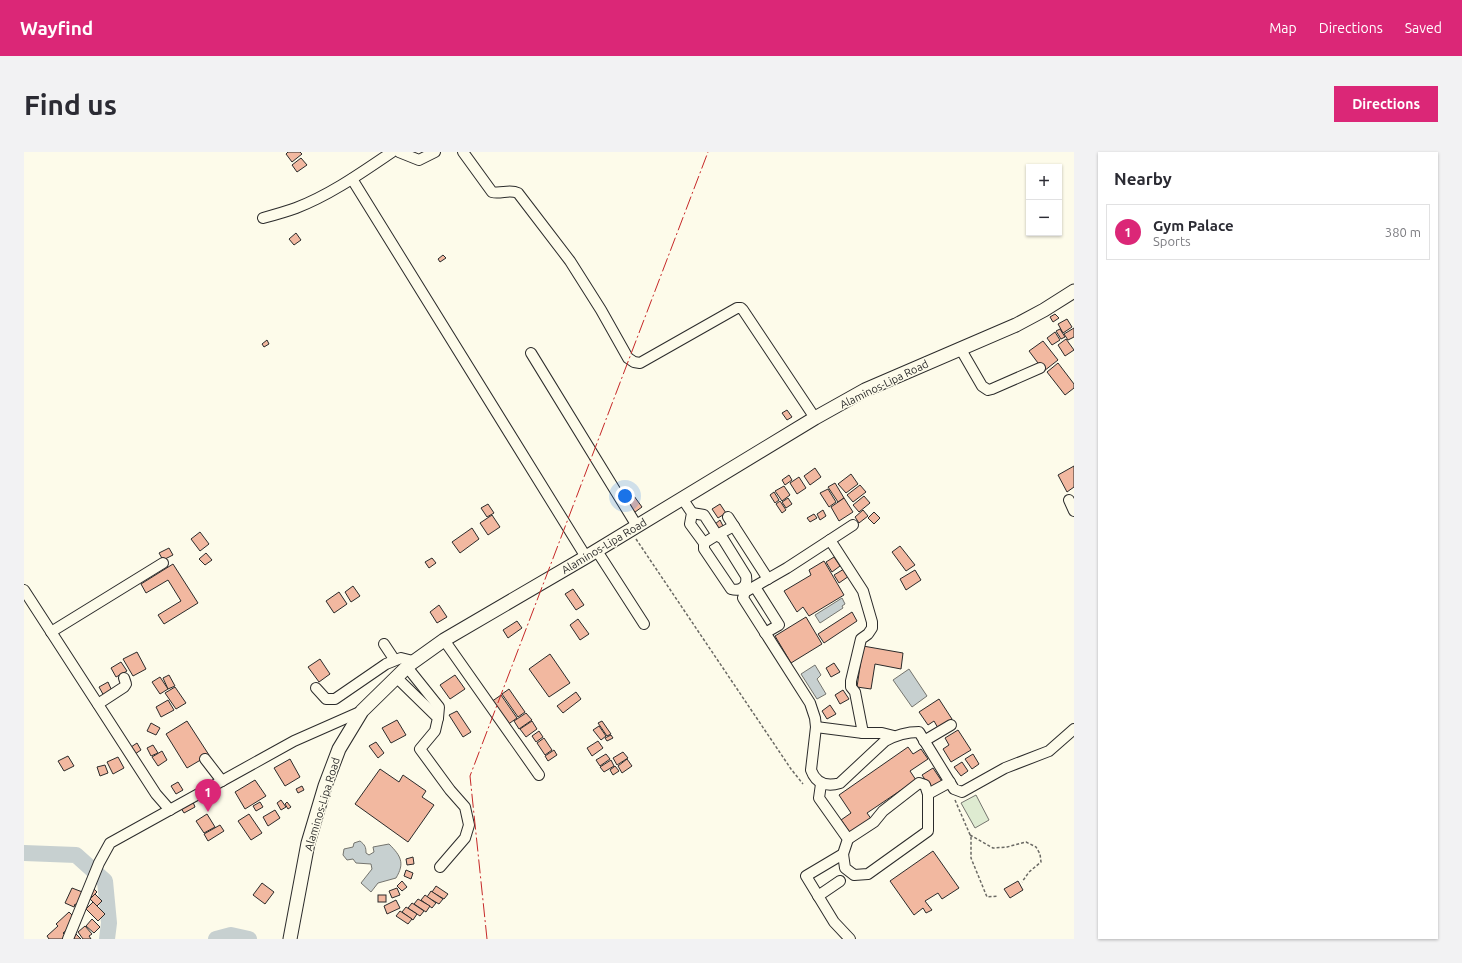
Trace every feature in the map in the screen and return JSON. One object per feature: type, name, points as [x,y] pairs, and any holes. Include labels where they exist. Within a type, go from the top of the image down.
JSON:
[{"type":"main road","name":"Alaminos-Lipa Road","points":[[290,939],[308,843],[325,786],[339,749],[362,711],[410,664],[444,640],[591,554],[815,418],[866,390],[1016,325],[1044,310],[1074,291]]},
{"type":"street","points":[[263,218],[296,208],[352,179],[392,152]]},
{"type":"street","points":[[399,152],[419,160],[435,152]]},
{"type":"street","points":[[463,152],[492,192],[515,191],[518,193],[570,262],[601,310],[628,358],[634,362],[640,363],[737,308],[741,308],[744,310],[815,418]]},
{"type":"street","points":[[352,179],[591,554],[644,624]]},
{"type":"street","points":[[960,348],[982,386],[988,390],[992,390],[1040,368]]},
{"type":"street","points":[[531,353],[634,528]]},
{"type":"street","points":[[682,498],[692,513],[690,524],[704,543],[704,549],[731,589],[744,590],[755,587],[853,525]]},
{"type":"street","points":[[1069,500],[1074,511]]},
{"type":"street","points":[[692,513],[704,515],[718,535],[723,539],[746,576],[743,598],[810,703],[815,718],[816,727],[811,770],[813,776],[821,784],[832,785],[840,783],[885,741],[894,736],[908,732],[918,732],[954,789],[962,792],[1005,768],[1049,751],[1074,729]]},
{"type":"street","points":[[728,517],[768,579]]},
{"type":"street","points":[[704,543],[734,526]]},
{"type":"street","points":[[830,540],[863,591],[872,622],[872,628],[861,640],[851,681],[851,687],[855,692],[863,733]]},
{"type":"street","points":[[51,632],[164,563]]},
{"type":"street","points":[[755,587],[779,625],[765,633]]},
{"type":"street","points":[[24,590],[156,794],[170,810]]},
{"type":"street","points":[[444,640],[539,774]]},
{"type":"street","points":[[384,644],[394,660]]},
{"type":"street","points":[[316,688],[326,699],[335,699],[394,660],[401,658],[410,664],[439,707],[435,731],[420,749],[450,790],[465,807],[469,825],[465,838],[440,867]]},
{"type":"street","points":[[396,677],[438,718]]},
{"type":"street","points":[[98,704],[124,687],[126,684],[124,678]]},
{"type":"street","points":[[68,939],[99,863],[110,843],[294,741],[362,711]]},
{"type":"street","points":[[924,742],[951,725]]},
{"type":"street","points":[[816,727],[894,736]]},
{"type":"street","points":[[205,759],[222,781]]},
{"type":"street","points":[[928,794],[950,782]]},
{"type":"street","points":[[919,783],[925,786],[928,794],[928,831],[868,874],[854,875],[845,868],[843,854],[848,839],[874,822],[883,811],[919,783]]},
{"type":"street","points":[[821,784],[819,798],[848,839]]},
{"type":"street","points":[[843,854],[806,876],[834,922],[850,939]]},
{"type":"street","points":[[818,896],[840,881]]},
{"type":"path","points":[[634,528],[787,762],[803,784]]},
{"type":"path","points":[[958,790],[954,801],[970,835],[971,858],[987,897],[998,896]]},
{"type":"path","points":[[970,835],[993,848],[1007,847],[1026,842],[1036,847],[1040,854],[1041,862],[1029,872],[1022,882]]},
{"type":"green space","points":[[976,795],[989,820],[975,828],[961,803]]},
{"type":"shaded area","points":[[842,598],[845,604],[842,606],[843,608],[820,623],[815,615]]},
{"type":"shaded area","points":[[815,665],[821,675],[817,679],[826,694],[817,699],[801,674]]},
{"type":"shaded area","points":[[909,669],[927,696],[912,707],[893,680]]},
{"type":"shaded area","points":[[360,841],[365,846],[366,853],[369,855],[374,852],[373,847],[389,844],[399,856],[401,864],[396,878],[378,883],[371,892],[361,883],[372,869],[371,864],[356,863],[353,859],[347,860],[343,855],[344,849],[353,847],[354,843]]},
{"type":"building","points":[[288,152],[300,152],[302,154],[292,162],[286,154]]},
{"type":"building","points":[[301,158],[307,165],[297,172],[292,165]]},
{"type":"building","points":[[296,233],[301,240],[294,245],[289,239]]},
{"type":"building","points":[[443,255],[446,258],[440,262],[438,259]]},
{"type":"building","points":[[1055,314],[1059,318],[1053,322],[1050,317]]},
{"type":"building","points":[[1067,319],[1072,327],[1063,333],[1058,324]]},
{"type":"building","points":[[1074,328],[1074,337],[1068,340],[1064,334]]},
{"type":"building","points":[[1060,329],[1065,337],[1061,339],[1056,331]]},
{"type":"building","points":[[1055,332],[1060,340],[1052,345],[1047,338]]},
{"type":"building","points":[[1066,339],[1074,350],[1065,356],[1058,345]]},
{"type":"building","points":[[267,340],[269,344],[264,347],[262,344]]},
{"type":"building","points":[[1043,341],[1058,360],[1044,371],[1029,351]]},
{"type":"building","points":[[1058,363],[1074,384],[1074,388],[1065,395],[1047,372]]},
{"type":"building","points":[[787,410],[792,417],[787,420],[782,413]]},
{"type":"building","points":[[1074,466],[1074,487],[1067,492],[1058,475]]},
{"type":"building","points":[[815,468],[821,477],[810,485],[804,476]]},
{"type":"building","points":[[851,474],[858,484],[846,493],[838,484]]},
{"type":"building","points":[[789,475],[792,480],[785,485],[782,480]]},
{"type":"building","points":[[799,477],[806,488],[797,494],[790,483]]},
{"type":"building","points":[[835,483],[844,498],[838,502],[828,487]]},
{"type":"building","points":[[860,485],[866,492],[853,502],[847,495]]},
{"type":"building","points":[[784,486],[790,495],[782,501],[775,491]]},
{"type":"building","points":[[828,489],[836,502],[829,507],[820,493]]},
{"type":"building","points":[[774,492],[779,500],[775,503],[770,495]]},
{"type":"building","points":[[634,496],[642,507],[631,515],[623,504]]},
{"type":"building","points":[[864,496],[870,503],[859,512],[853,505]]},
{"type":"building","points":[[788,498],[792,504],[786,508],[782,502]]},
{"type":"building","points":[[844,498],[853,512],[839,521],[831,507]]},
{"type":"building","points":[[780,501],[786,510],[782,513],[776,504]]},
{"type":"building","points":[[488,504],[494,513],[487,517],[481,508]]},
{"type":"building","points":[[720,504],[726,513],[718,518],[712,509]]},
{"type":"building","points":[[823,510],[826,516],[820,520],[817,514]]},
{"type":"building","points":[[863,510],[868,516],[859,523],[855,517]]},
{"type":"building","points":[[874,512],[880,518],[874,524],[868,518]]},
{"type":"building","points":[[814,514],[817,518],[810,522],[807,518]]},
{"type":"building","points":[[492,515],[500,527],[488,535],[480,523]]},
{"type":"building","points":[[720,520],[724,528],[719,531],[715,524]]},
{"type":"building","points":[[472,528],[479,539],[460,553],[452,542]]},
{"type":"building","points":[[200,532],[209,544],[200,551],[191,539]]},
{"type":"building","points":[[900,546],[915,565],[906,571],[892,552]]},
{"type":"building","points":[[169,548],[173,555],[163,560],[159,553]]},
{"type":"building","points":[[206,553],[212,560],[205,565],[199,559]]},
{"type":"building","points":[[834,557],[840,566],[832,572],[826,562]]},
{"type":"building","points":[[432,558],[436,563],[429,568],[425,562]]},
{"type":"building","points":[[824,561],[844,595],[809,616],[803,607],[797,612],[784,591],[811,575],[809,570]]},
{"type":"building","points":[[173,564],[198,603],[164,624],[158,615],[181,601],[168,580],[146,593],[141,584]]},
{"type":"building","points":[[844,569],[849,576],[839,583],[834,575]]},
{"type":"building","points":[[915,570],[921,580],[906,590],[900,579]]},
{"type":"building","points":[[353,586],[360,596],[351,602],[345,592]]},
{"type":"building","points":[[573,589],[584,605],[576,610],[565,594]]},
{"type":"building","points":[[339,592],[347,604],[334,613],[326,601]]},
{"type":"building","points":[[439,605],[447,617],[437,623],[430,612]]},
{"type":"building","points":[[852,612],[857,621],[824,643],[818,634]]},
{"type":"building","points":[[806,617],[822,644],[791,663],[775,636]]},
{"type":"building","points":[[578,619],[589,634],[580,640],[570,625]]},
{"type":"building","points":[[517,621],[522,628],[508,638],[503,630]]},
{"type":"building","points":[[863,646],[903,653],[901,669],[875,664],[871,689],[857,687]]},
{"type":"building","points":[[137,652],[146,669],[133,676],[123,659]]},
{"type":"building","points":[[550,654],[570,683],[549,697],[529,669]]},
{"type":"building","points":[[320,659],[330,674],[319,682],[308,667]]},
{"type":"building","points":[[121,662],[127,671],[116,677],[111,668]]},
{"type":"building","points":[[834,663],[840,672],[831,677],[826,668]]},
{"type":"building","points":[[169,675],[175,686],[168,689],[163,678]]},
{"type":"building","points":[[455,675],[465,689],[450,699],[440,685]]},
{"type":"building","points":[[160,677],[168,689],[160,694],[152,682]]},
{"type":"building","points":[[108,682],[112,691],[104,696],[99,687]]},
{"type":"building","points":[[175,687],[186,703],[176,709],[165,693]]},
{"type":"building","points":[[509,689],[525,712],[518,717],[502,694]]},
{"type":"building","points":[[843,690],[849,699],[840,704],[835,695]]},
{"type":"building","points":[[576,692],[581,699],[563,713],[557,706]]},
{"type":"building","points":[[501,695],[517,718],[507,725],[491,702]]},
{"type":"building","points":[[939,699],[952,719],[938,728],[934,721],[928,725],[919,712]]},
{"type":"building","points":[[168,700],[174,710],[161,717],[156,707]]},
{"type":"building","points":[[830,705],[836,714],[827,719],[822,711]]},
{"type":"building","points":[[457,711],[471,732],[463,737],[449,715]]},
{"type":"building","points":[[526,713],[532,720],[519,729],[514,721]]},
{"type":"building","points":[[397,720],[406,735],[391,743],[382,728]]},
{"type":"building","points":[[187,721],[209,755],[187,768],[166,734]]},
{"type":"building","points":[[532,721],[537,729],[526,737],[520,729]]},
{"type":"building","points":[[602,721],[611,734],[607,736],[598,723]]},
{"type":"building","points":[[151,723],[160,728],[156,735],[147,731]]},
{"type":"building","points":[[599,726],[606,736],[601,740],[593,730]]},
{"type":"building","points":[[958,730],[971,750],[951,762],[943,749],[949,745],[945,738]]},
{"type":"building","points":[[539,731],[543,737],[536,742],[532,736]]},
{"type":"building","points":[[611,735],[613,738],[607,741],[605,738]]},
{"type":"building","points":[[544,738],[552,750],[545,755],[537,743]]},
{"type":"building","points":[[598,741],[603,748],[592,756],[587,748]]},
{"type":"building","points":[[376,742],[384,753],[378,758],[369,746]]},
{"type":"building","points":[[137,743],[141,750],[135,754],[131,747]]},
{"type":"building","points":[[153,745],[158,753],[151,756],[147,748]]},
{"type":"building","points":[[908,747],[913,754],[921,749],[928,759],[910,771],[916,780],[867,813],[872,820],[851,834],[841,820],[851,813],[839,795]]},
{"type":"building","points":[[554,750],[557,755],[548,761],[545,756]]},
{"type":"building","points":[[162,751],[167,760],[158,766],[152,757]]},
{"type":"building","points":[[623,752],[628,758],[617,765],[613,758]]},
{"type":"building","points":[[606,754],[610,759],[600,766],[596,760]]},
{"type":"building","points":[[973,754],[979,764],[972,769],[965,759]]},
{"type":"building","points":[[68,756],[74,766],[64,771],[58,761]]},
{"type":"building","points":[[118,757],[124,768],[113,774],[107,762]]},
{"type":"building","points":[[290,759],[300,777],[285,786],[274,768]]},
{"type":"building","points":[[627,759],[632,766],[622,773],[618,766]]},
{"type":"building","points":[[611,760],[614,766],[604,772],[600,767]]},
{"type":"building","points":[[962,762],[968,771],[961,776],[954,767]]},
{"type":"building","points":[[105,765],[108,773],[100,776],[97,767]]},
{"type":"building","points":[[615,766],[619,771],[613,775],[610,770]]},
{"type":"building","points":[[933,768],[943,783],[932,790],[922,775]]},
{"type":"building","points":[[380,769],[399,782],[403,775],[426,791],[422,797],[434,805],[408,842],[355,804]]},
{"type":"building","points":[[255,780],[266,796],[245,809],[235,792]]},
{"type":"building","points":[[178,782],[183,790],[176,794],[171,786]]},
{"type":"building","points":[[302,786],[304,790],[298,793],[296,789]]},
{"type":"building","points":[[281,800],[286,807],[281,810],[277,803]]},
{"type":"building","points":[[193,802],[195,807],[184,813],[181,808]]},
{"type":"building","points":[[260,802],[263,807],[256,811],[253,806]]},
{"type":"building","points":[[287,802],[291,807],[288,809],[285,804]]},
{"type":"building","points":[[275,810],[280,818],[268,826],[263,817]]},
{"type":"building","points":[[207,814],[215,827],[204,833],[196,821]]},
{"type":"building","points":[[249,814],[262,833],[251,840],[238,821]]},
{"type":"building","points":[[220,825],[224,831],[208,841],[204,834]]},
{"type":"building","points":[[933,851],[959,888],[942,899],[938,893],[925,901],[932,910],[926,913],[923,908],[914,915],[890,881]]},
{"type":"building","points":[[413,857],[414,864],[407,865],[406,859]]},
{"type":"building","points":[[406,870],[413,873],[411,879],[404,876]]},
{"type":"building","points":[[402,881],[407,887],[402,891],[397,886]]},
{"type":"building","points":[[1018,881],[1023,890],[1010,898],[1004,889]]},
{"type":"building","points":[[262,883],[274,892],[265,904],[253,895]]},
{"type":"building","points":[[436,886],[448,894],[444,899],[432,892]]},
{"type":"building","points":[[72,888],[85,893],[79,906],[75,904],[74,907],[65,903]]},
{"type":"building","points":[[93,888],[97,892],[92,897],[88,893]]},
{"type":"building","points":[[397,888],[400,895],[392,898],[389,891]]},
{"type":"building","points":[[431,891],[443,899],[439,904],[427,897]]},
{"type":"building","points":[[95,894],[102,901],[97,906],[90,899]]},
{"type":"building","points":[[378,895],[386,895],[386,902],[378,902]]},
{"type":"building","points":[[425,895],[436,903],[432,908],[421,900]]},
{"type":"building","points":[[418,899],[430,906],[426,912],[414,904]]},
{"type":"building","points":[[396,900],[400,908],[387,914],[384,906]]},
{"type":"building","points":[[93,902],[105,914],[98,921],[86,909]]},
{"type":"building","points":[[412,903],[424,911],[420,916],[408,908]]},
{"type":"building","points":[[406,907],[417,914],[413,920],[402,912]]},
{"type":"building","points":[[400,911],[412,919],[408,924],[396,916]]},
{"type":"building","points":[[69,912],[75,918],[74,924],[63,933],[66,936],[63,939],[49,939],[47,936],[58,926],[56,924]]},
{"type":"building","points":[[92,919],[100,927],[94,933],[86,926]]},
{"type":"building","points":[[85,926],[92,934],[89,936],[91,939],[83,939],[78,932]]},
{"type":"building","points":[[76,934],[81,939],[72,939]]},
{"type":"waterway","points":[[24,853],[76,855],[105,881],[109,923],[107,939]]},
{"type":"waterway","points":[[216,939],[231,935],[249,939]]},
{"type":"power","points":[[487,939],[470,776],[708,152]]},
{"type":"place","name":"Gym Palace","points":[[208,812]]}]
